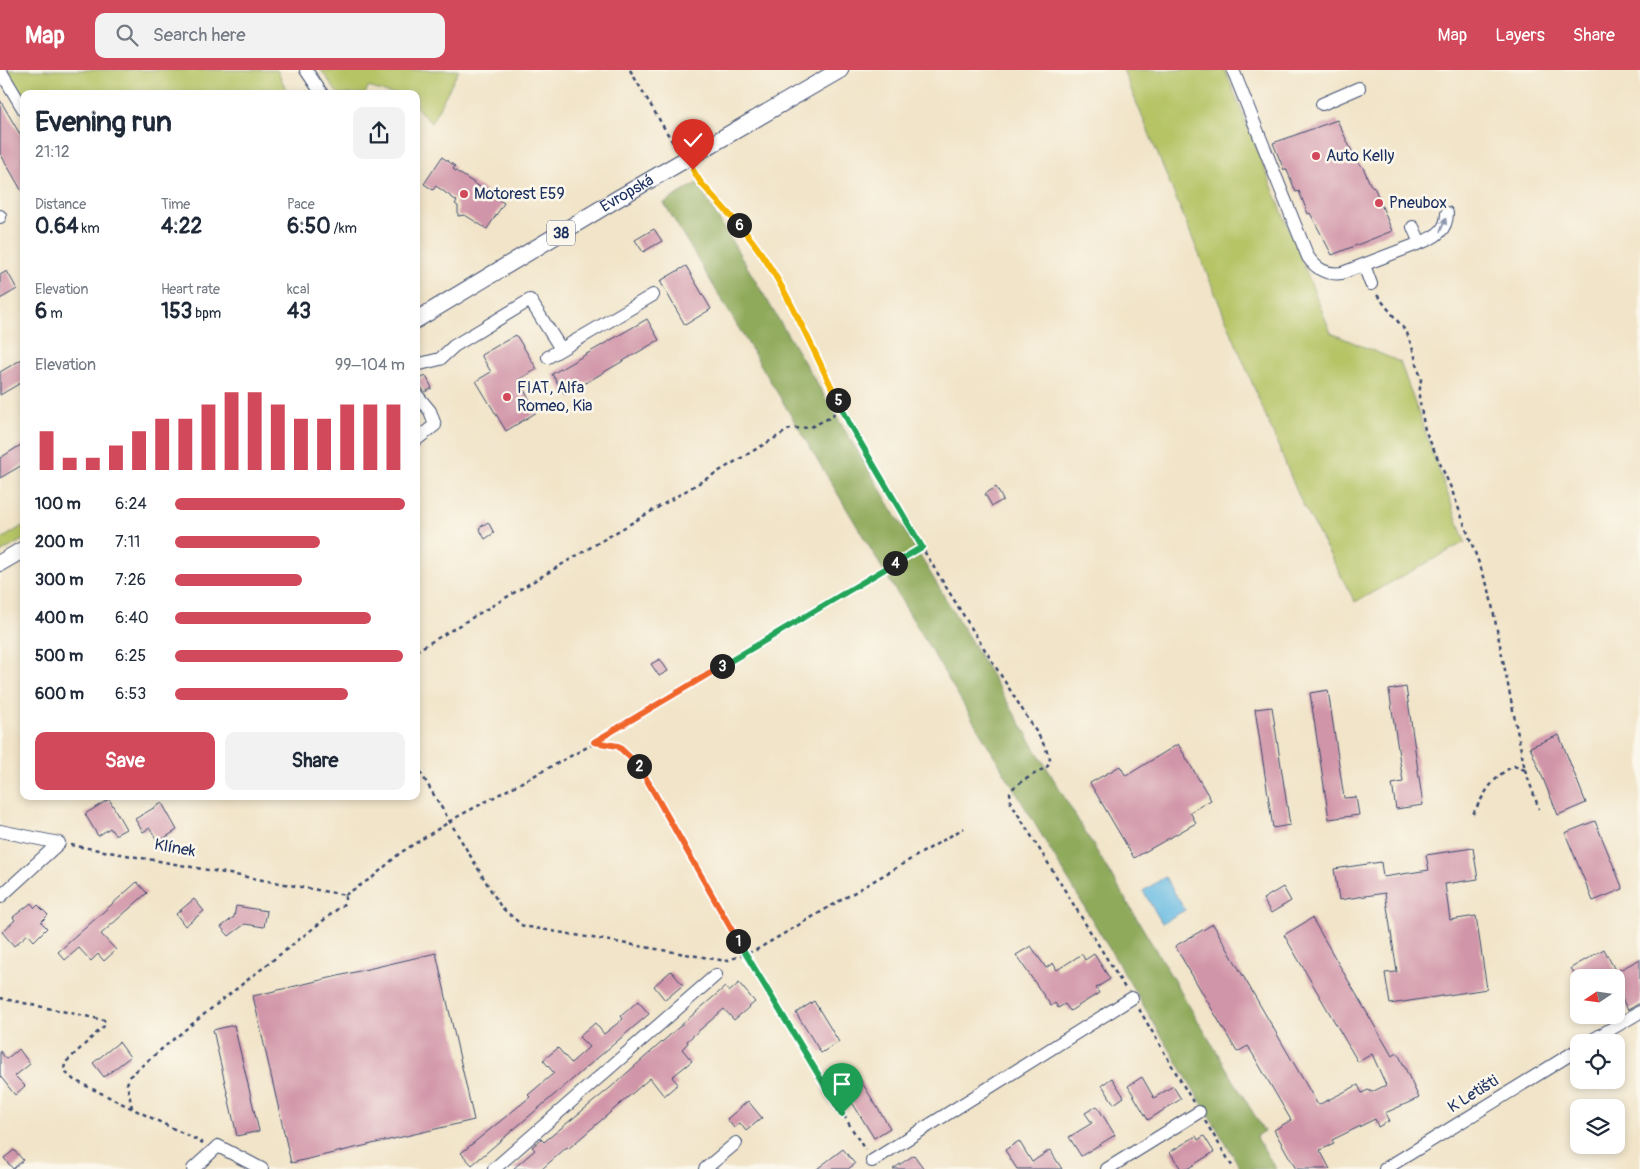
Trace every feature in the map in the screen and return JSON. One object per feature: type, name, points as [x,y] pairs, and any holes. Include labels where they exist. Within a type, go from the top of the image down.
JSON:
[{"type":"main road","name":"Evropská","points":[[420,318],[840,70]]},
{"type":"main road","points":[[0,563],[20,551]]},
{"type":"street","points":[[0,70],[20,103]]},
{"type":"street","points":[[306,70],[319,90]]},
{"type":"street","points":[[1233,70],[1308,257],[1314,266],[1333,274],[1364,265],[1420,243],[1440,233],[1447,219],[1446,213]]},
{"type":"street","points":[[1322,104],[1359,88]]},
{"type":"street","points":[[1413,227],[1420,243]]},
{"type":"street","points":[[1364,265],[1372,284]]},
{"type":"street","points":[[548,357],[653,295]]},
{"type":"street","points":[[420,364],[440,359],[454,346],[530,300],[561,349]]},
{"type":"street","points":[[420,399],[430,412],[435,425],[420,437]]},
{"type":"street","points":[[0,831],[59,843]]},
{"type":"street","points":[[0,897],[59,843]]},
{"type":"street","points":[[494,1169],[716,975]]},
{"type":"street","points":[[872,1161],[1132,998]]},
{"type":"street","points":[[1603,1034],[1640,1012]]},
{"type":"street","name":"K Letišti","points":[[1385,1169],[1570,1055]]},
{"type":"street","points":[[1107,1169],[1199,1112]]},
{"type":"street","points":[[705,1169],[736,1143]]},
{"type":"street","points":[[193,1169],[218,1146],[262,1169]]},
{"type":"path","points":[[630,70],[683,161],[747,234],[762,256],[783,292],[850,425],[922,547],[1042,741],[1050,758],[1048,766],[1016,786],[1010,792],[1011,802],[1161,1048]]},
{"type":"path","points":[[1372,284],[1380,301],[1407,333],[1414,353],[1421,378],[1419,397],[1425,430],[1451,488],[1488,590],[1525,770],[1539,809]]},
{"type":"path","points":[[420,649],[790,429],[811,427],[833,416],[838,400]]},
{"type":"path","points":[[132,1108],[128,1084],[130,1076],[174,1037],[244,985],[344,904],[345,895],[373,877],[400,853],[450,821],[594,742],[922,547]]},
{"type":"path","points":[[594,742],[618,746],[637,762],[745,954],[872,1161]]},
{"type":"path","points":[[1473,814],[1486,790],[1501,772],[1514,766],[1525,770]]},
{"type":"path","points":[[420,772],[501,907],[523,926],[726,961],[756,950],[964,828]]},
{"type":"path","name":"Klínek","points":[[59,843],[345,895]]},
{"type":"path","points":[[0,998],[104,1020],[104,1026],[65,1062],[64,1071],[74,1080],[215,1149]]},
{"type":"green space","points":[[8,70],[277,70],[286,90],[20,90]]},
{"type":"green space","points":[[321,70],[459,70],[431,123],[420,111],[420,90],[378,90],[368,87],[367,90],[335,90]]},
{"type":"green space","points":[[1123,70],[1225,70],[1331,333],[1400,362],[1465,542],[1355,602],[1300,499]]},
{"type":"green space","points":[[697,183],[1264,1131],[1256,1136],[1276,1169],[1241,1169],[664,203]]},
{"type":"green space","points":[[20,528],[20,541],[0,553],[0,540]]},
{"type":"water","points":[[1165,877],[1185,910],[1162,923],[1143,891]]},
{"type":"building","points":[[0,100],[20,134],[20,188],[0,153]]},
{"type":"building","points":[[1337,120],[1357,162],[1363,167],[1370,184],[1375,189],[1392,231],[1332,255],[1310,213],[1308,214],[1299,191],[1296,192],[1286,168],[1284,170],[1273,143]]},
{"type":"building","name":"Motorest E59","points":[[442,157],[455,166],[453,169],[504,203],[487,229],[465,215],[458,216],[458,206],[455,204],[457,201],[436,186],[433,190],[424,184]]},
{"type":"building","points":[[654,229],[662,241],[643,252],[635,240]]},
{"type":"building","points":[[686,266],[711,309],[685,325],[660,281]]},
{"type":"building","points":[[7,271],[17,289],[0,299],[0,275]]},
{"type":"building","points":[[647,319],[659,340],[565,395],[552,374]]},
{"type":"building","name":"FIAT, Alfa Romeo, Kia","points":[[516,335],[537,369],[518,380],[537,412],[506,431],[476,381],[491,372],[481,355]]},
{"type":"building","points":[[20,360],[20,383],[0,395],[0,372]]},
{"type":"building","points":[[426,376],[432,388],[425,392],[420,386],[420,379]]},
{"type":"building","points":[[20,446],[20,466],[0,478],[0,458]]},
{"type":"building","points":[[996,487],[1003,500],[992,506],[985,494]]},
{"type":"building","points":[[488,522],[494,533],[485,539],[479,528]]},
{"type":"building","points":[[660,659],[668,671],[659,676],[651,664]]},
{"type":"building","points":[[1406,687],[1423,805],[1396,809],[1392,784],[1403,782],[1389,690]]},
{"type":"building","points":[[1328,690],[1344,798],[1356,797],[1359,815],[1329,819],[1310,693]]},
{"type":"building","points":[[1272,707],[1290,825],[1273,828],[1255,709]]},
{"type":"building","points":[[1559,735],[1586,803],[1558,815],[1530,747]]},
{"type":"building","points":[[1178,744],[1211,800],[1190,812],[1196,823],[1134,858],[1090,783],[1120,766],[1126,776]]},
{"type":"building","points":[[110,800],[126,829],[115,835],[110,828],[98,836],[85,814]]},
{"type":"building","points":[[162,803],[177,830],[158,842],[150,828],[143,832],[135,819]]},
{"type":"building","points":[[1595,821],[1623,889],[1593,901],[1565,833]]},
{"type":"building","points":[[1473,848],[1478,879],[1445,884],[1450,920],[1476,916],[1487,989],[1390,1004],[1385,973],[1397,972],[1385,893],[1339,900],[1334,869],[1381,862],[1383,877],[1429,870],[1426,855]]},
{"type":"building","points":[[137,882],[147,893],[101,934],[116,950],[104,961],[98,954],[91,961],[79,948],[65,960],[58,952]]},
{"type":"building","points":[[1283,887],[1291,901],[1271,913],[1263,899]]},
{"type":"building","points":[[194,899],[204,911],[185,926],[176,914]]},
{"type":"building","points":[[31,903],[35,908],[38,905],[48,915],[41,922],[47,928],[34,941],[28,934],[14,946],[2,932],[15,920],[13,917]]},
{"type":"building","points":[[236,906],[267,911],[264,927],[245,924],[229,936],[221,927],[234,917]]},
{"type":"building","points":[[1312,918],[1392,1056],[1398,1053],[1419,1098],[1385,1113],[1389,1121],[1378,1127],[1375,1119],[1332,1140],[1334,1144],[1320,1150],[1330,1169],[1296,1169],[1274,1130],[1291,1120],[1248,1046],[1237,1052],[1175,946],[1213,924],[1318,1105],[1358,1085],[1362,1093],[1368,1090],[1372,1092],[1386,1085],[1372,1054],[1358,1062],[1284,935]]},
{"type":"building","points":[[1031,946],[1046,968],[1053,963],[1057,970],[1082,954],[1085,960],[1094,954],[1110,979],[1096,988],[1099,993],[1070,1011],[1065,1004],[1058,1008],[1055,1003],[1051,1006],[1016,955]]},
{"type":"building","points":[[1604,949],[1614,969],[1572,969]]},
{"type":"building","points":[[436,953],[474,1120],[291,1163],[253,996]]},
{"type":"building","points":[[1640,959],[1640,1003],[1628,1010],[1625,1004],[1625,969],[1622,969]]},
{"type":"building","points":[[671,971],[683,985],[665,1000],[654,986]]},
{"type":"building","points":[[739,983],[755,1002],[734,1020],[724,1009],[687,1041],[688,1043],[682,1049],[692,1061],[672,1077],[678,1084],[664,1096],[650,1078],[542,1169],[513,1169],[535,1150],[532,1147],[541,1139],[544,1142],[610,1088],[725,987],[729,992]]},
{"type":"building","points":[[638,1001],[649,1014],[472,1165],[461,1153],[530,1097],[528,1095],[554,1073],[543,1060],[558,1048],[571,1063],[589,1047],[579,1037],[595,1023],[604,1034],[623,1019],[621,1016]]},
{"type":"building","points":[[814,1001],[839,1042],[821,1053],[796,1013]]},
{"type":"building","points":[[234,1025],[259,1131],[237,1136],[213,1030]]},
{"type":"building","points":[[119,1042],[130,1057],[104,1077],[93,1063]]},
{"type":"building","points":[[19,1049],[30,1064],[15,1076],[25,1086],[15,1095],[0,1076],[0,1051],[6,1059]]},
{"type":"building","points":[[853,1068],[890,1128],[874,1138],[837,1078]]},
{"type":"building","points":[[1142,1077],[1154,1098],[1173,1086],[1181,1099],[1148,1120],[1128,1086]]},
{"type":"building","points":[[1112,1078],[1124,1097],[1114,1104],[1102,1085]]},
{"type":"building","points":[[748,1101],[762,1118],[746,1131],[740,1123],[734,1128],[727,1119]]},
{"type":"building","points":[[1097,1106],[1115,1135],[1081,1156],[1069,1137],[1092,1123],[1085,1113]]},
{"type":"building","points":[[1196,1136],[1198,1140],[1204,1136],[1214,1152],[1187,1169],[1181,1169],[1170,1152]]},
{"type":"building","points":[[1019,1141],[1032,1162],[1050,1150],[1062,1169],[1017,1169],[1005,1150]]},
{"type":"building","points":[[843,1149],[855,1164],[848,1169],[817,1169]]},
{"type":"building","points":[[14,1150],[23,1160],[13,1169],[4,1158]]},
{"type":"building","points":[[914,1155],[924,1169],[893,1169]]},
{"type":"place","name":"Auto Kelly","points":[[1316,156]]},
{"type":"place","name":"Motorest E59","points":[[464,194]]},
{"type":"place","name":"Pneubox","points":[[1379,203]]},
{"type":"place","name":"FIAT, Alfa Romeo, Kia","points":[[507,397]]},
{"type":"route","points":[[693,170],[701,183],[747,234],[762,256],[783,292],[850,425],[922,547],[594,742],[618,746],[637,762],[745,954],[842,1114]]}]
